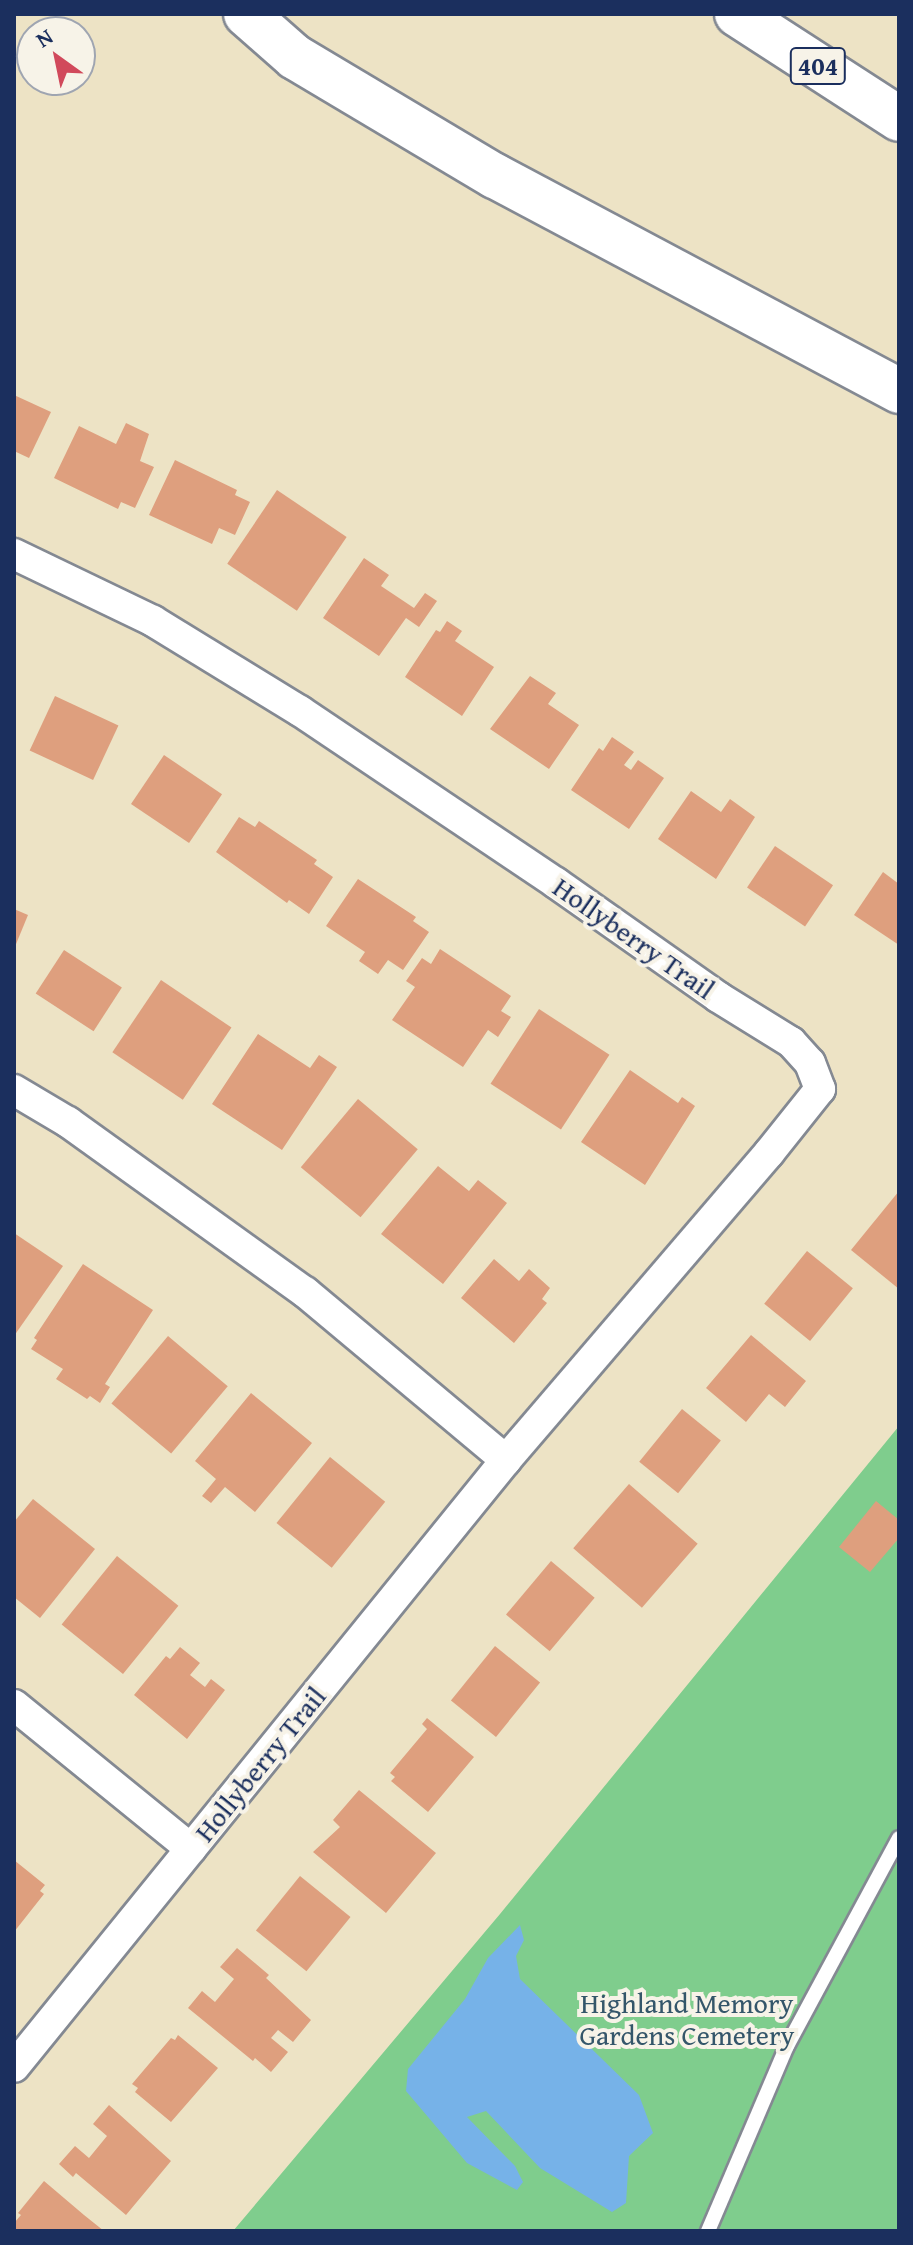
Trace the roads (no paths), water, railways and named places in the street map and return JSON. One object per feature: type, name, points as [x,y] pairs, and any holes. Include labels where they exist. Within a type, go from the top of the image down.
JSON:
[{"type":"highway","points":[[246,14],[295,57],[495,176],[899,391]]},
{"type":"highway","name":"404","points":[[737,14],[899,119]]},
{"type":"street","name":"Hollyberry Trail","points":[[14,554],[153,621],[300,711],[556,883],[718,997],[780,1034],[810,1063],[820,1089],[803,1113],[506,1460],[14,2067]]},
{"type":"street","points":[[14,1090],[68,1122],[305,1292],[506,1460]]},
{"type":"street","points":[[14,1705],[191,1849]]},
{"type":"lane","points":[[708,2231],[787,2046],[899,1838]]},
{"type":"water","points":[[520,1925],[524,1940],[516,1956],[520,1979],[639,2095],[653,2133],[629,2156],[626,2203],[612,2212],[540,2168],[486,2111],[467,2117],[515,2166],[523,2182],[517,2190],[467,2163],[406,2091],[408,2069],[465,1999],[488,1958]]},
{"type":"park label","name":"Highland Memory Gardens Cemetery","points":[[687,2019]]}]
